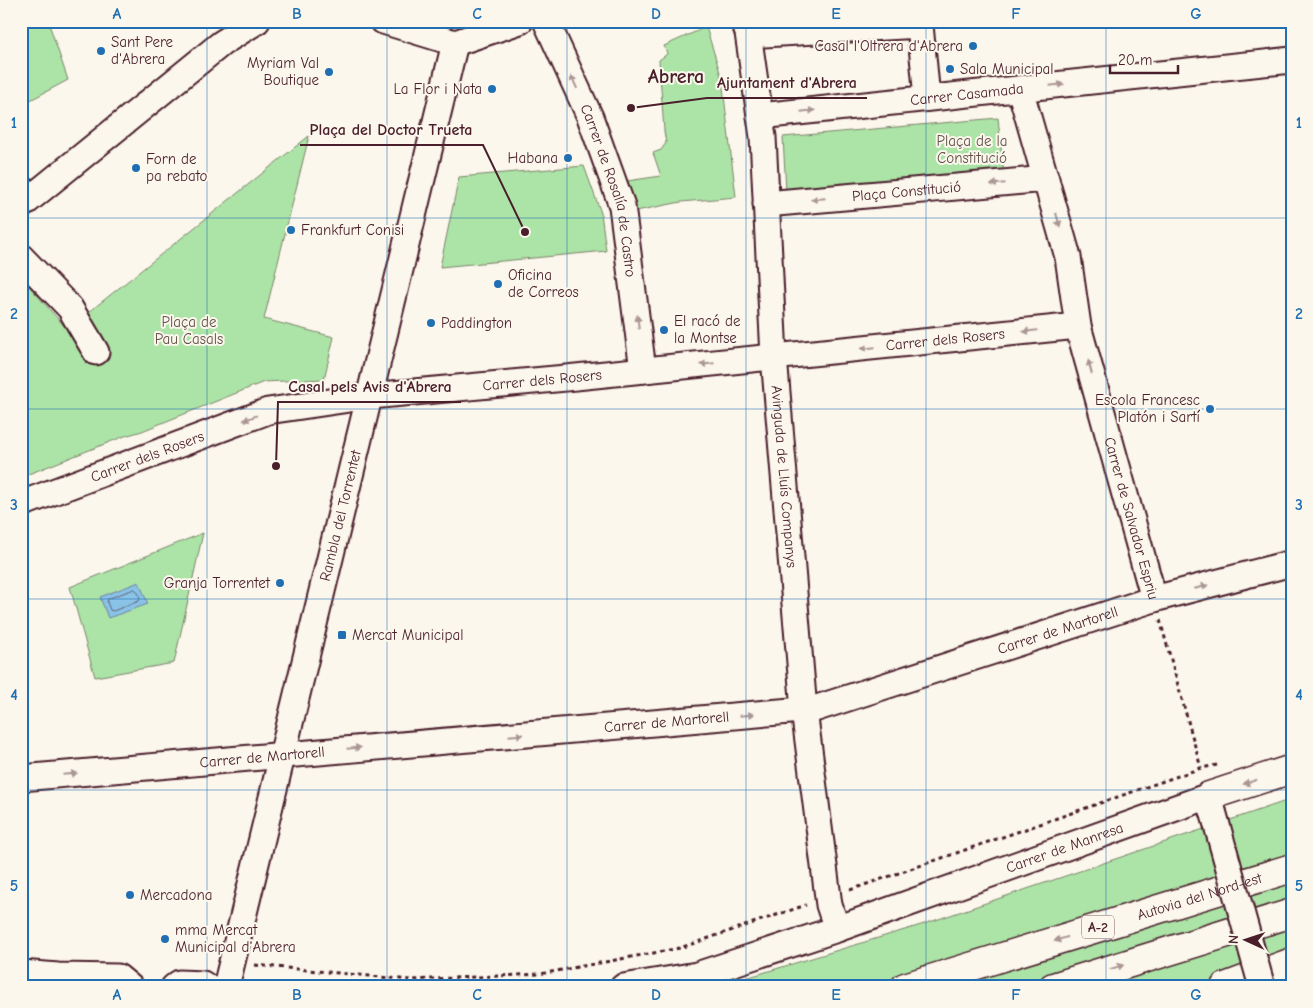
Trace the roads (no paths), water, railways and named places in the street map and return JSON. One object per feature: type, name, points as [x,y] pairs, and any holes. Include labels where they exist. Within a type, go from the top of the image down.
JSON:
[{"type":"main road","name":"Carrer de Manresa","points":[[1208,793],[1292,769]]},
{"type":"main road","name":"Autovia del Nord-est","points":[[905,987],[1292,868]]},
{"type":"main road","points":[[1053,987],[1292,913]]},
{"type":"main road","points":[[1225,987],[1292,962]]},
{"type":"street","points":[[21,206],[222,43],[237,28],[256,21]]},
{"type":"street","points":[[383,21],[455,44],[520,21]]},
{"type":"street","name":"Carrer de Rosalía de Castro","points":[[546,21],[590,117],[622,206],[644,370]]},
{"type":"street","points":[[742,26],[920,25],[927,98]]},
{"type":"street","name":"Avinguda de Lluís Companys","points":[[742,26],[738,31],[754,72],[763,137],[774,357],[804,710],[829,904],[837,929]]},
{"type":"street","name":"Rambla del Torrentet","points":[[226,987],[455,44]]},
{"type":"street","name":"Carrer Casamada","points":[[760,116],[1292,60]]},
{"type":"street","name":"Carrer de Salvador Espriu","points":[[1020,89],[1068,257],[1078,326],[1154,600]]},
{"type":"street","name":"Plaça Constitució","points":[[766,204],[1046,179]]},
{"type":"street","points":[[21,257],[70,308],[96,352]]},
{"type":"street","name":"Carrer dels Rosers","points":[[21,504],[268,411],[370,396],[1078,326]]},
{"type":"street","name":"Carrer de Martorell","points":[[21,778],[814,709],[1154,600],[1292,563]]},
{"type":"street","points":[[1208,793],[1262,987]]},
{"type":"street","name":"Carrer de Manresa","points":[[622,987],[697,975],[837,929],[1208,793]]},
{"type":"street","points":[[21,973],[118,977],[130,987]]},
{"type":"street","points":[[174,987],[179,983],[203,984],[207,987]]},
{"type":"water","points":[[139,582],[148,604],[108,618],[100,597]]},
{"type":"place","name":"Casal l'Oltrera d'Abrera","points":[[973,46]]},
{"type":"place","name":"Sant Pere d'Abrera","points":[[101,51]]},
{"type":"place","name":"Sala Municipal","points":[[950,69]]},
{"type":"place","name":"Myriam Val Boutique","points":[[329,72]]},
{"type":"place","name":"La Flor i Nata","points":[[492,89]]},
{"type":"place","name":"Ajuntament d'Abrera","points":[[631,108]]},
{"type":"place","name":"Habana","points":[[568,158]]},
{"type":"place","name":"Forn de pa rebato","points":[[136,168]]},
{"type":"place","name":"Frankfurt Conisi","points":[[291,230]]},
{"type":"place","name":"Plaça del Doctor Trueta","points":[[525,232]]},
{"type":"place","name":"Oficina de Correos","points":[[498,284]]},
{"type":"place","name":"Paddington","points":[[431,323]]},
{"type":"place","name":"El racó de la Montse","points":[[664,330]]},
{"type":"place","name":"Escola Francesc Platón i Sartí","points":[[1210,409]]},
{"type":"place","name":"Casal pels Avis d'Abrera","points":[[276,466]]},
{"type":"place","name":"Granja Torrentet","points":[[280,583]]},
{"type":"place","name":"Mercat Municipal","points":[[342,635]]},
{"type":"place","name":"Mercadona","points":[[130,895]]},
{"type":"place","name":"mma Mercat Municipal d'Abrera","points":[[165,939]]},
{"type":"district","name":"Abrera","points":[[676,76]]},
{"type":"park label","name":"Plaça de la Constitució","points":[[972,150]]},
{"type":"park label","name":"Plaça de Pau Casals","points":[[189,330]]}]
